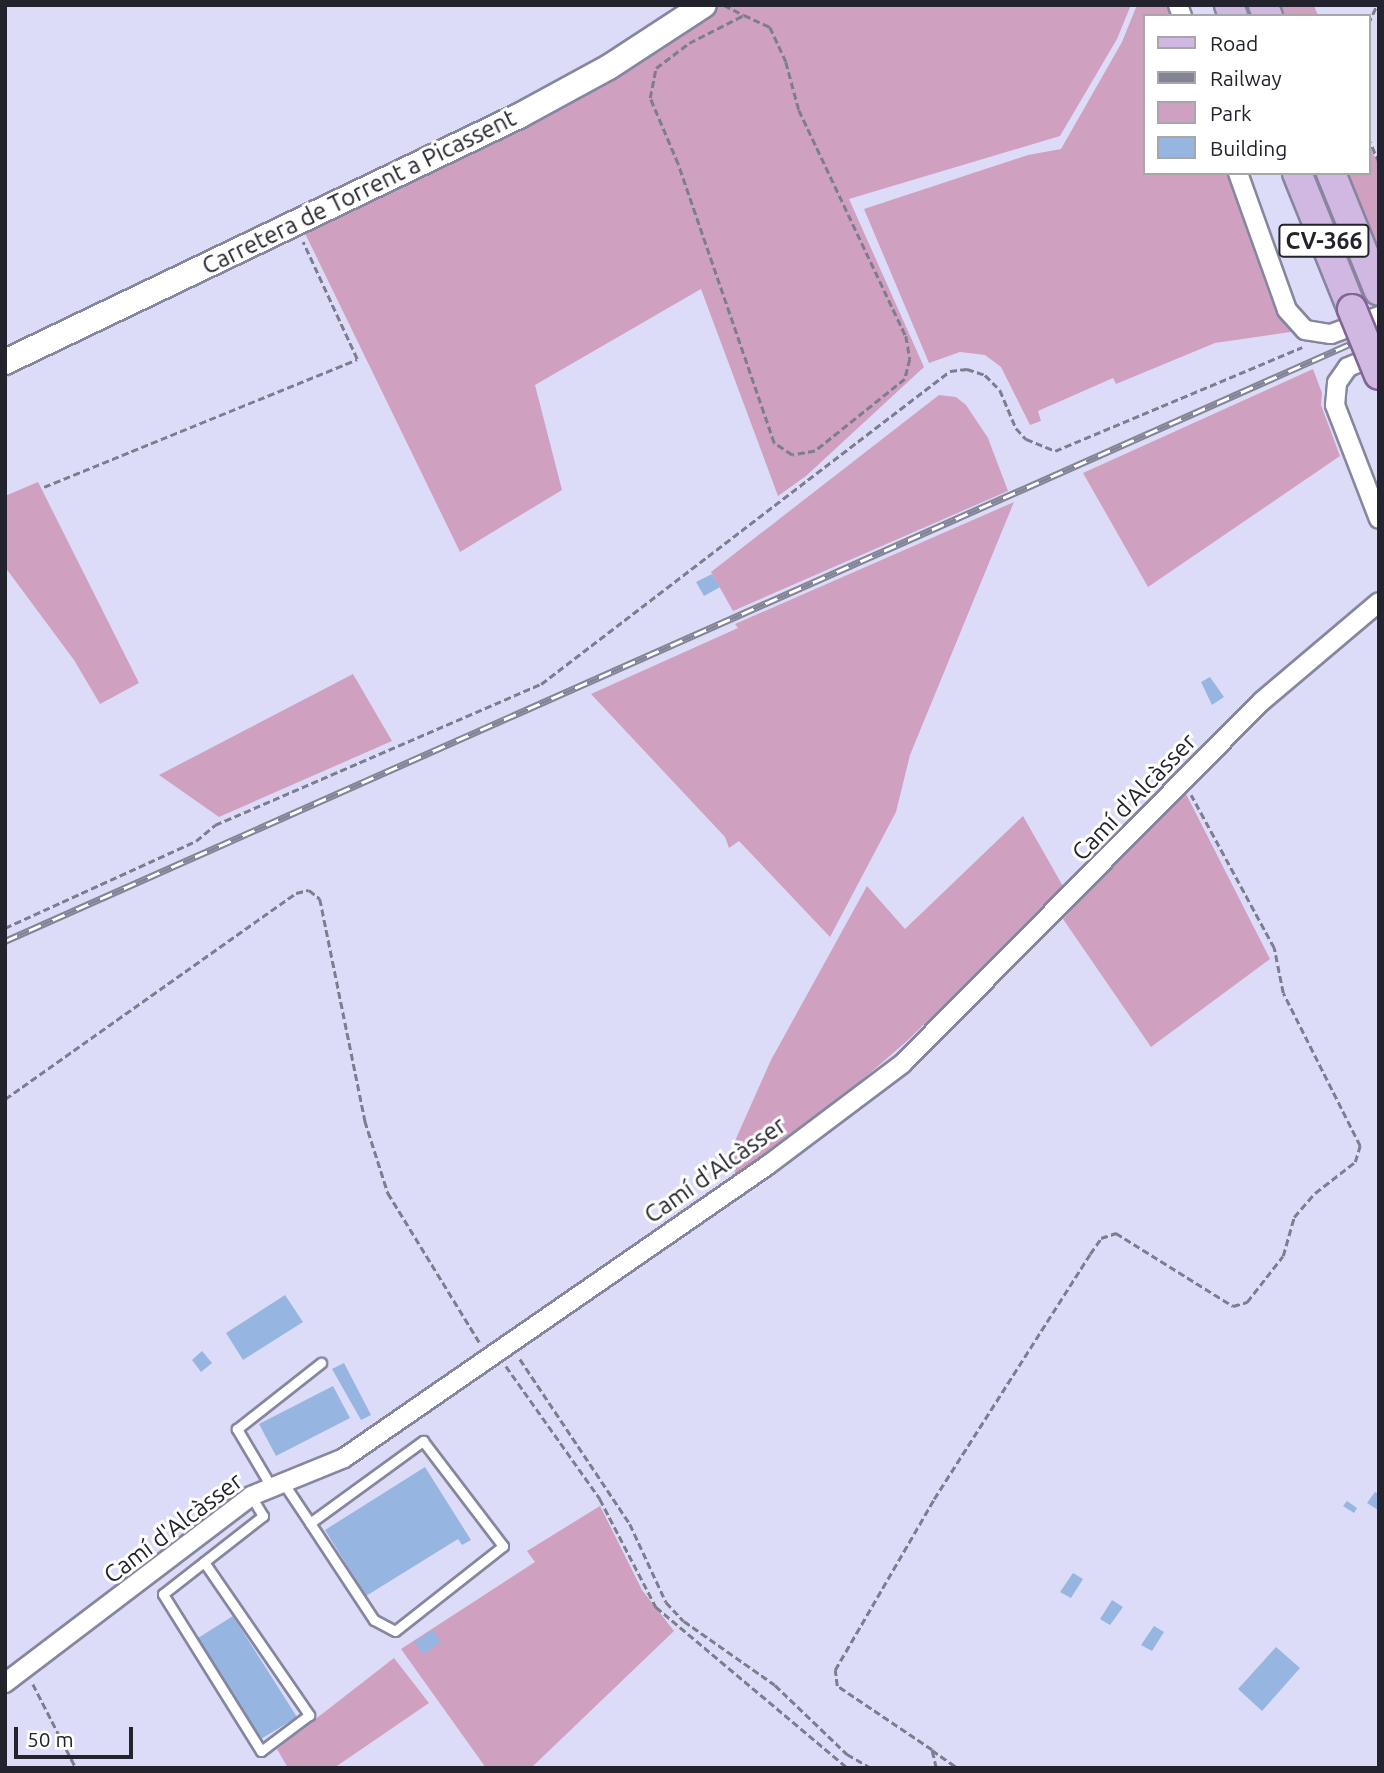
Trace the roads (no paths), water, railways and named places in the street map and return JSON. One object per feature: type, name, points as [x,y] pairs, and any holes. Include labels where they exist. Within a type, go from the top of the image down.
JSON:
[{"type":"main road","name":"CV-366","points":[[1298,175],[1379,375]]},
{"type":"main road","name":"CV-366","points":[[1332,175],[1379,290]]},
{"type":"street","name":"Carretera de Torrent a Picassent","points":[[5,362],[520,116],[610,67],[704,5]]},
{"type":"street","points":[[1239,175],[1287,310],[1304,330],[1331,334],[1379,316]]},
{"type":"street","points":[[1379,354],[1348,368],[1337,383],[1335,405],[1379,519]]},
{"type":"street","name":"Camí d'Alcàsser","points":[[5,1683],[26,1671],[251,1496],[344,1458],[768,1165],[902,1064],[1262,701],[1379,602]]},
{"type":"lane","points":[[310,1523],[423,1441],[503,1546],[395,1631],[374,1620],[310,1523],[278,1486],[237,1429],[321,1363]]},
{"type":"lane","points":[[204,1562],[309,1715],[261,1751],[163,1594],[204,1562],[263,1516],[251,1496]]},
{"type":"railway","points":[[5,941],[1379,331]]}]
